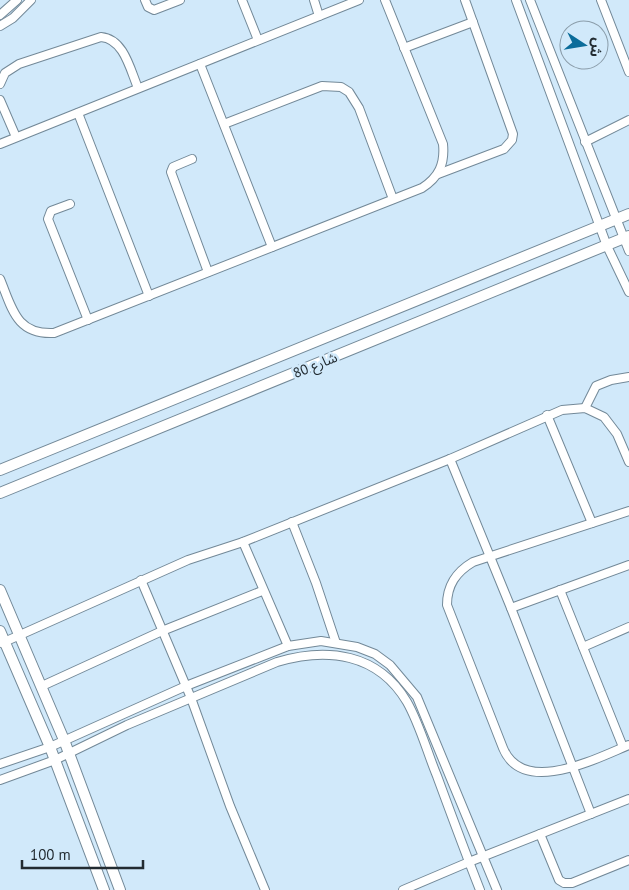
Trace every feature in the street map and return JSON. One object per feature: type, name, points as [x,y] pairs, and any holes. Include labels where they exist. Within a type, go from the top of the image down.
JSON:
[{"type":"street","points":[[0,15],[17,0]]},
{"type":"street","points":[[0,26],[13,18],[31,0]]},
{"type":"street","points":[[145,0],[148,7],[154,10],[180,0]]},
{"type":"street","points":[[242,0],[258,40]]},
{"type":"street","points":[[314,0],[319,16]]},
{"type":"street","points":[[0,144],[359,0]]},
{"type":"street","points":[[385,0],[443,144],[444,154],[438,174]]},
{"type":"street","points":[[0,279],[13,312],[20,322],[30,330],[42,334],[54,333],[422,188],[438,174],[504,149],[512,140],[512,129],[465,0]]},
{"type":"street","points":[[516,0],[607,246],[629,292]]},
{"type":"street","points":[[530,0],[585,142],[627,237],[629,251]]},
{"type":"street","points":[[601,0],[629,72]]},
{"type":"street","points":[[404,48],[473,22]]},
{"type":"street","points":[[0,84],[5,73],[19,64],[101,37],[113,40],[121,48],[138,88]]},
{"type":"street","points":[[619,47],[629,44]]},
{"type":"street","points":[[200,64],[272,247]]},
{"type":"street","points":[[224,124],[322,86],[340,87],[349,92],[359,108],[393,199]]},
{"type":"street","points":[[0,100],[16,137]]},
{"type":"street","points":[[78,113],[148,296]]},
{"type":"street","points":[[585,142],[629,120]]},
{"type":"street","points":[[192,159],[173,167],[171,172],[208,272]]},
{"type":"street","points":[[70,204],[51,211],[48,218],[88,320]]},
{"type":"street","name":"شارع 80","points":[[0,470],[629,214]]},
{"type":"street","name":"شارع 80","points":[[0,493],[627,237]]},
{"type":"street","points":[[585,408],[596,386],[611,380],[629,377]]},
{"type":"street","points":[[2,643],[188,560],[243,542],[450,460],[547,415],[562,410],[585,408],[604,418],[617,434],[629,462]]},
{"type":"street","points":[[547,415],[592,523]]},
{"type":"street","points":[[450,460],[511,608],[591,814]]},
{"type":"street","points":[[560,590],[582,647],[626,746],[572,768],[547,772],[534,771],[513,762],[505,754],[450,615],[447,595],[454,578],[473,562],[629,511]]},
{"type":"street","points":[[292,522],[316,583],[336,643]]},
{"type":"street","points":[[243,542],[262,591],[288,646]]},
{"type":"street","points":[[511,608],[629,565]]},
{"type":"street","points":[[141,580],[191,698],[230,806],[265,890]]},
{"type":"street","points":[[0,590],[64,740],[120,890]]},
{"type":"street","points":[[42,686],[162,631],[262,591]]},
{"type":"street","points":[[582,647],[629,627]]},
{"type":"street","points":[[0,632],[2,643],[50,747],[104,890]]},
{"type":"street","points":[[0,764],[50,747],[186,686],[288,646],[304,642],[336,643],[375,654],[400,676],[417,697],[497,890]]},
{"type":"street","points":[[0,780],[55,760],[127,725],[252,672],[300,656],[321,653],[353,658],[373,667],[406,701],[415,719],[480,890]]},
{"type":"street","points":[[404,890],[483,856],[629,800]]},
{"type":"street","points":[[540,834],[559,880],[564,883],[572,883],[629,860]]}]
